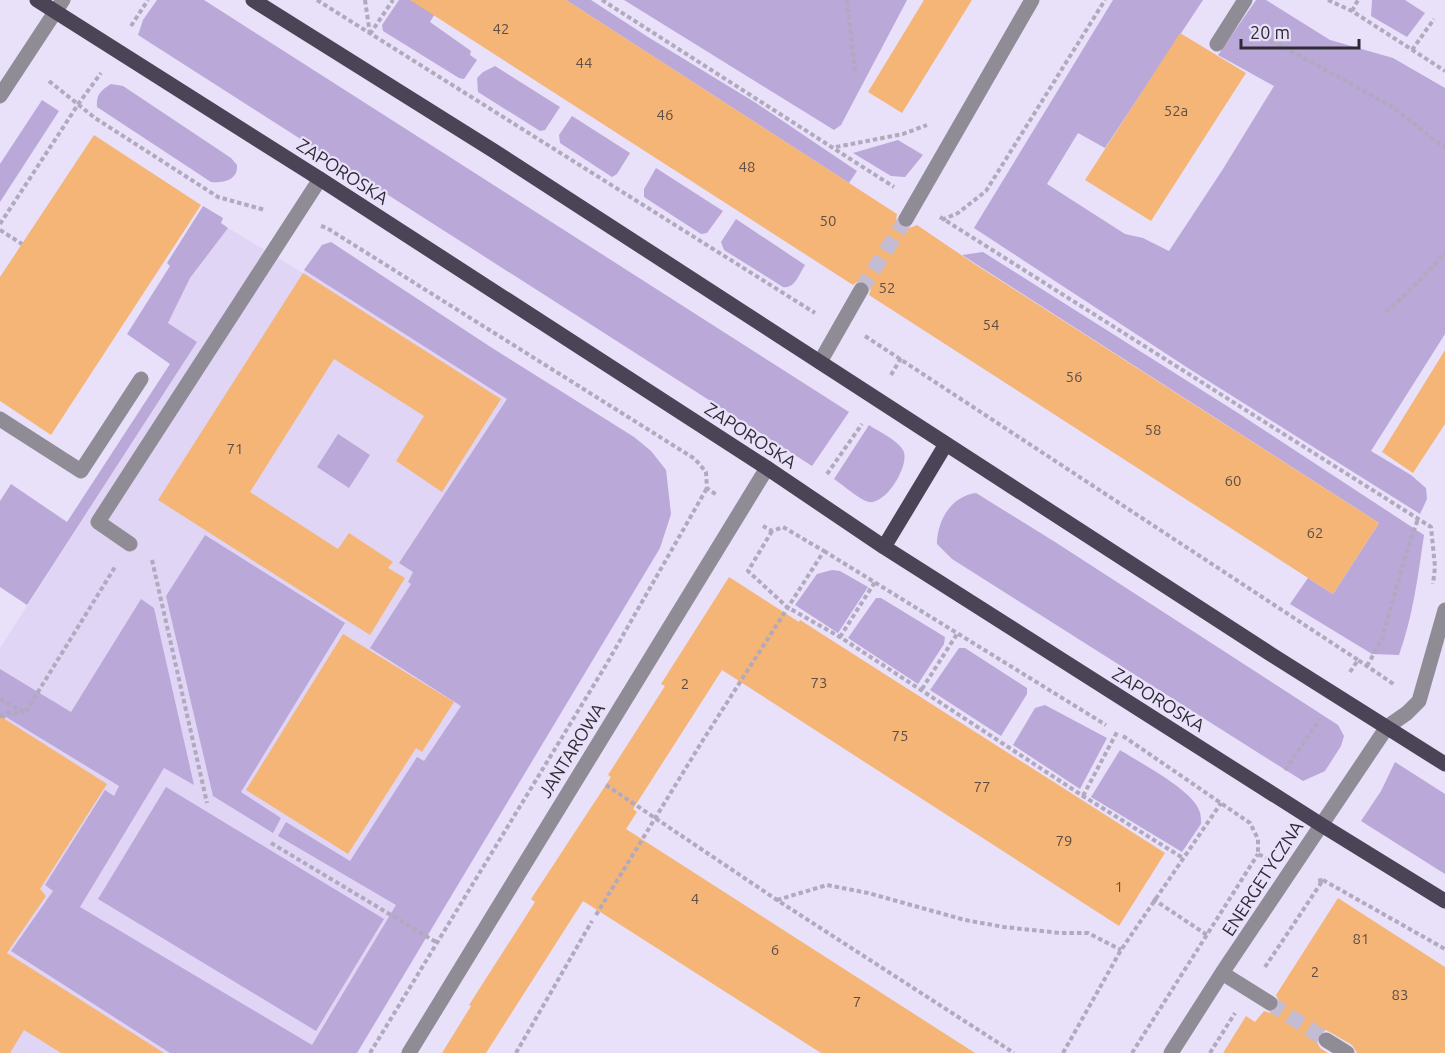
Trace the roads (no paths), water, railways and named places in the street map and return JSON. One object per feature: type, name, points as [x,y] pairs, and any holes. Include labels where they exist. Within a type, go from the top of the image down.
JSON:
[{"type":"main road","name":"ZAPOROSKA","points":[[38,0],[59,6],[321,180],[884,547],[1320,825],[1445,901]]},
{"type":"main road","points":[[253,0],[504,157],[1322,687],[1445,764]]},
{"type":"main road","points":[[884,547],[946,444]]},
{"type":"street","points":[[906,219],[1032,0]]},
{"type":"street","points":[[1217,44],[1245,0]]},
{"type":"street","points":[[0,96],[59,6]]},
{"type":"street","points":[[130,544],[98,522],[294,218],[321,180]]},
{"type":"street","points":[[820,362],[861,290]]},
{"type":"street","points":[[0,420],[81,471],[141,379]]},
{"type":"street","name":"JANTAROWA","points":[[409,1053],[766,468]]},
{"type":"street","name":"ENERGETYCZNA","points":[[1171,1053],[1387,727],[1419,701],[1445,610]]},
{"type":"street","points":[[1222,973],[1270,1003]]},
{"type":"street","points":[[1326,1040],[1347,1053]]},
{"type":"tunnel","points":[[861,290],[906,219]]},
{"type":"tunnel","points":[[1270,1003],[1326,1040]]}]
